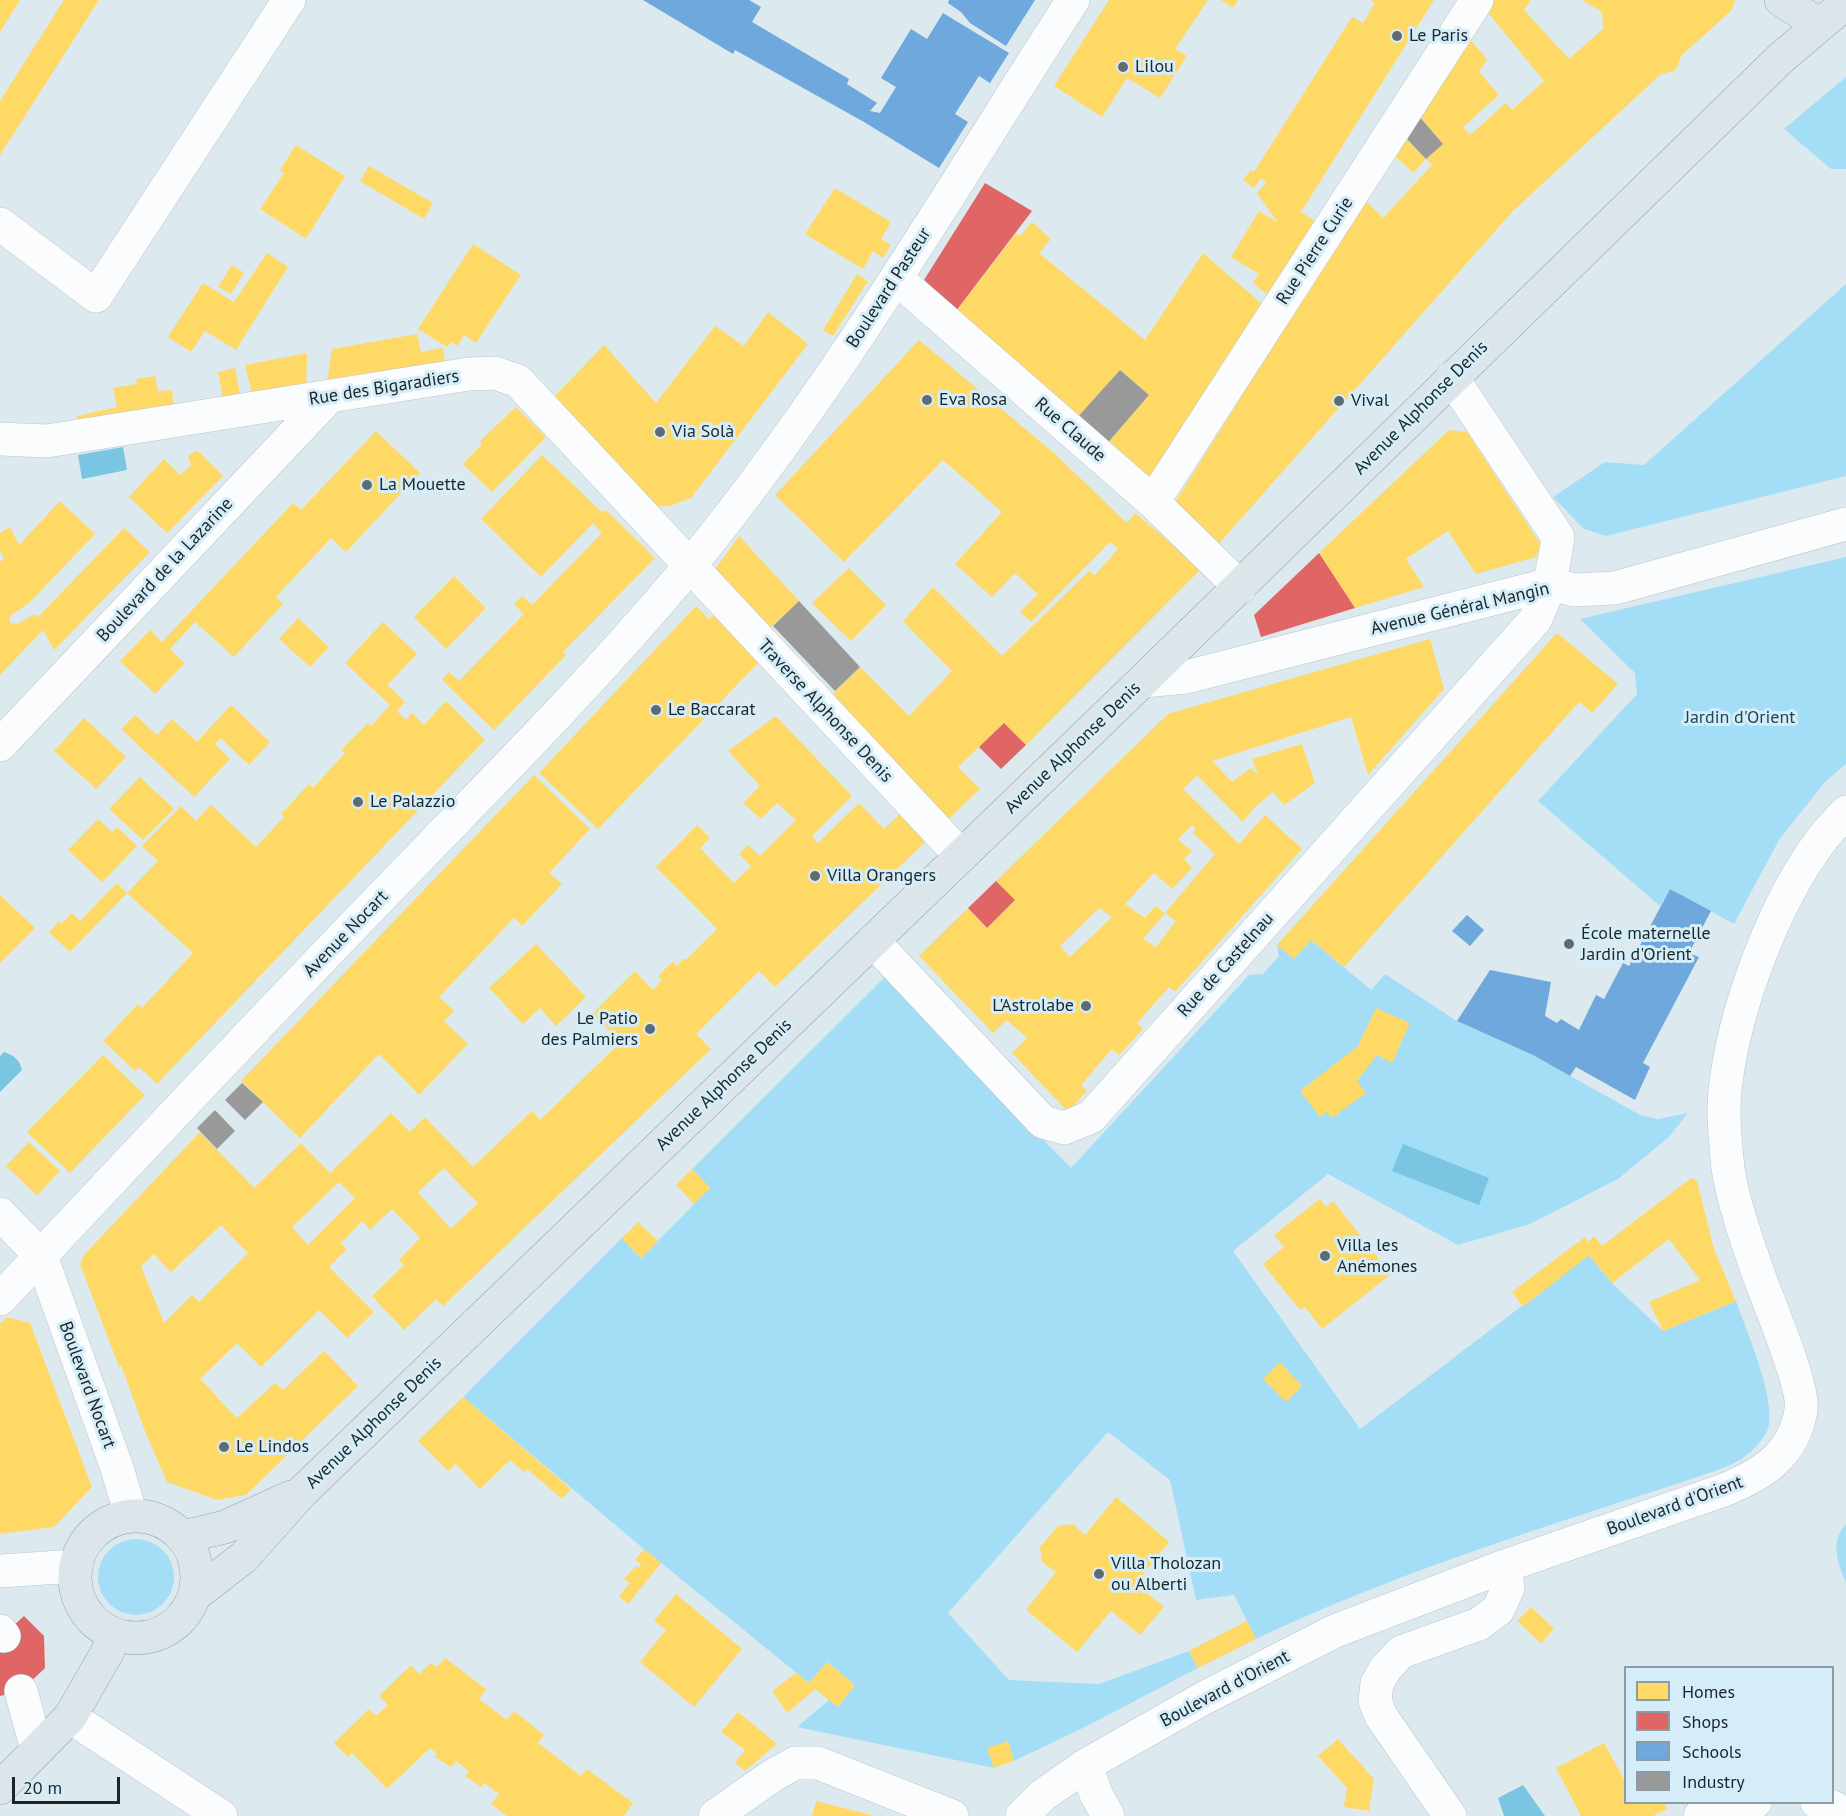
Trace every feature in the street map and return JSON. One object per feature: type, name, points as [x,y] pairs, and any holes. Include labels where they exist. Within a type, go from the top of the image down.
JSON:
[{"type":"main road","points":[[1781,0],[1820,25]]},
{"type":"main road","name":"Avenue Alphonse Denis","points":[[195,1595],[244,1557],[301,1493],[1240,587],[1781,58],[1846,3]]},
{"type":"main road","name":"Avenue Alphonse Denis","points":[[183,1537],[225,1527],[301,1493]]},
{"type":"main road","points":[[131,1515],[151,1517],[169,1525],[183,1537],[194,1555],[198,1575],[195,1595],[186,1612],[172,1627],[154,1635],[134,1638],[114,1634],[96,1623],[83,1607],[76,1588],[76,1566],[82,1547],[95,1531],[111,1520],[131,1515]]},
{"type":"main road","points":[[0,1788],[70,1717],[108,1652],[114,1634]]},
{"type":"street","points":[[0,224],[96,296],[289,0]]},
{"type":"street","name":"Boulevard Pasteur","points":[[689,566],[787,437],[866,326],[1073,0]]},
{"type":"street","name":"Rue Pierre Curie","points":[[1153,502],[1476,0]]},
{"type":"street","name":"Rue Claude","points":[[896,278],[1153,502],[1240,587]]},
{"type":"street","name":"Rue des Bigaradiers","points":[[0,439],[46,441],[469,374],[495,373],[518,381],[689,566]]},
{"type":"street","name":"Rue de Castelnau","points":[[873,941],[1043,1122],[1064,1128],[1091,1117],[1535,620],[1551,584],[1558,537],[1452,378]]},
{"type":"street","name":"Boulevard de la Lazarine","points":[[0,745],[330,396]]},
{"type":"street","name":"Avenue Général Mangin","points":[[1143,681],[1186,677],[1551,584],[1574,590],[1615,588],[1846,524]]},
{"type":"street","name":"Traverse Alphonse Denis","points":[[689,566],[961,856]]},
{"type":"street","name":"Avenue Nocart","points":[[0,1299],[322,958],[584,686],[689,566]]},
{"type":"street","name":"Boulevard d'Orient","points":[[1022,1816],[1043,1795],[1086,1765],[1204,1698],[1335,1631],[1505,1566],[1724,1490],[1754,1478],[1778,1459],[1793,1435],[1802,1408],[1796,1377],[1746,1238],[1728,1169],[1725,1124],[1726,1083],[1751,979],[1772,927],[1794,884],[1821,840],[1846,812]]},
{"type":"street","points":[[0,1214],[41,1256]]},
{"type":"street","name":"Boulevard Nocart","points":[[41,1256],[117,1468],[131,1515]]},
{"type":"street","points":[[0,1571],[76,1566]]},
{"type":"street","points":[[1450,1816],[1381,1716],[1375,1701],[1377,1683],[1386,1668],[1401,1652],[1479,1624],[1498,1610],[1508,1588],[1505,1566]]},
{"type":"street","points":[[21,1691],[38,1750]]},
{"type":"street","points":[[70,1717],[221,1816]]},
{"type":"street","points":[[716,1816],[772,1776],[798,1763],[818,1763],[952,1816]]},
{"type":"street","points":[[1086,1765],[1096,1794],[1108,1816]]},
{"type":"street","points":[[1700,1816],[1726,1807],[1748,1804]]},
{"type":"street","points":[[1821,1804],[1835,1808],[1839,1816]]},
{"type":"green space","points":[[1846,77],[1846,169],[1831,169],[1784,129]]},
{"type":"green space","points":[[1846,284],[1846,476],[1606,536],[1584,529],[1553,497],[1605,462],[1644,465]]},
{"type":"green space","name":"Jardin d'Orient","points":[[1846,557],[1846,764],[1825,782],[1779,840],[1734,924],[1670,889],[1660,906],[1538,801],[1637,694],[1635,673],[1580,619]]},
{"type":"green space","points":[[1311,940],[1371,990],[1385,974],[1457,1021],[1535,1056],[1640,1115],[1658,1119],[1688,1113],[1669,1137],[1618,1179],[1530,1224],[1458,1245],[1328,1174],[1233,1251],[1360,1429],[1589,1255],[1612,1283],[1663,1331],[1736,1301],[1759,1365],[1770,1416],[1768,1429],[1751,1452],[1737,1462],[1717,1470],[1419,1571],[1256,1639],[1234,1595],[1196,1600],[1170,1480],[1108,1432],[948,1613],[1009,1680],[1099,1684],[1189,1651],[1198,1668],[1014,1761],[1008,1742],[994,1768],[797,1727],[829,1700],[838,1707],[855,1685],[827,1662],[809,1683],[644,1549],[463,1397],[622,1238],[641,1258],[710,1188],[692,1169],[885,977],[1071,1168],[1249,975],[1263,974],[1279,956],[1277,945],[1294,959]]},
{"type":"green space","points":[[1846,1524],[1846,1582],[1838,1560],[1837,1544],[1841,1530]]},
{"type":"green space","points":[[129,1539],[143,1539],[157,1545],[168,1556],[174,1570],[171,1592],[163,1604],[143,1615],[129,1615],[115,1609],[104,1598],[98,1584],[98,1570],[104,1556],[115,1545]]},
{"type":"shaded area","points":[[123,447],[127,470],[82,479],[78,455]]},
{"type":"shaded area","points":[[4,1052],[16,1058],[22,1070],[0,1092],[0,1056]]},
{"type":"shaded area","points":[[1403,1144],[1489,1178],[1479,1205],[1392,1171]]},
{"type":"shaded area","points":[[1523,1785],[1545,1816],[1504,1816],[1498,1798]]},
{"type":"building: Homes","points":[[0,0],[20,0],[0,32]]},
{"type":"building: Homes","points":[[64,0],[99,0],[0,155],[0,101]]},
{"type":"building: Homes","name":"Lilou","points":[[1109,0],[1208,0],[1175,49],[1187,56],[1160,98],[1127,78],[1102,117],[1054,86]]},
{"type":"building: Homes","points":[[1221,0],[1238,0],[1233,8]]},
{"type":"building: Homes","points":[[1370,0],[1434,0],[1301,212],[1315,221],[1268,295],[1253,283],[1259,274],[1231,257],[1259,211],[1278,223],[1257,193],[1266,183],[1261,178],[1254,188],[1243,180],[1251,170],[1254,172],[1352,17],[1363,23],[1375,3]]},
{"type":"building: Homes","points":[[1491,0],[1531,0],[1524,10],[1569,59],[1603,29],[1602,12],[1582,0],[1735,0],[1732,10],[1681,56],[1674,71],[1661,74],[1512,212],[1216,547],[1172,507],[1365,200],[1383,218],[1432,165],[1426,159],[1443,144],[1418,115],[1468,37],[1487,59],[1479,72],[1499,95],[1463,127],[1470,135],[1506,103],[1512,110],[1544,81],[1485,9]]},
{"type":"building: Homes","points":[[1404,136],[1426,159],[1413,173],[1393,154]]},
{"type":"building: Homes","points":[[296,145],[345,176],[306,239],[260,209],[284,173],[280,170]]},
{"type":"building: Homes","points":[[369,166],[433,203],[424,219],[360,181]]},
{"type":"building: Homes","points":[[835,188],[891,222],[881,239],[891,245],[883,258],[873,251],[863,269],[805,234]]},
{"type":"building: Homes","points":[[1032,222],[1051,239],[1039,253],[1145,340],[1203,253],[1262,304],[1155,475],[1138,477],[1105,446],[1149,395],[1120,370],[1076,419],[956,311],[1016,233],[1020,236]]},
{"type":"building: Homes","points":[[473,244],[521,275],[476,343],[464,335],[457,346],[451,342],[447,347],[418,329]]},
{"type":"building: Homes","points":[[267,253],[288,267],[236,350],[205,331],[191,352],[168,337],[203,283],[234,302]]},
{"type":"building: Homes","points":[[232,265],[244,273],[231,294],[218,287]]},
{"type":"building: Homes","points":[[857,274],[868,281],[833,336],[823,330]]},
{"type":"building: Homes","name":"Via Solà","points":[[768,312],[808,344],[691,498],[670,506],[646,507],[550,401],[604,345],[656,403],[715,326],[744,346]]},
{"type":"building: Homes","points":[[417,334],[421,352],[443,348],[446,368],[326,389],[332,349]]},
{"type":"building: Homes","points":[[919,340],[1054,453],[1127,523],[1135,513],[1201,569],[1026,745],[1004,723],[958,767],[980,789],[775,987],[759,971],[696,1034],[711,1049],[443,1306],[436,1299],[404,1330],[372,1296],[404,1265],[399,1260],[420,1238],[392,1209],[370,1230],[362,1221],[341,1243],[347,1249],[329,1267],[374,1312],[347,1338],[319,1310],[261,1367],[237,1343],[200,1379],[237,1418],[275,1383],[283,1390],[324,1351],[358,1386],[246,1495],[217,1500],[167,1482],[145,1431],[121,1365],[119,1367],[80,1264],[84,1255],[200,1132],[254,1188],[301,1143],[330,1173],[391,1113],[410,1132],[425,1117],[473,1167],[532,1111],[540,1120],[621,1042],[592,1014],[635,971],[653,990],[662,980],[658,976],[673,961],[677,966],[684,958],[686,960],[717,929],[656,867],[697,825],[710,838],[700,848],[734,883],[751,866],[739,854],[748,845],[760,856],[796,820],[777,803],[761,819],[743,803],[760,786],[728,751],[776,716],[852,796],[812,836],[818,843],[859,803],[884,829],[918,797],[825,702],[860,667],[909,716],[952,671],[903,621],[933,587],[1002,656],[1089,571],[1095,575],[1118,549],[1110,542],[1031,622],[1020,612],[1038,594],[1015,573],[992,597],[955,564],[1002,512],[943,460],[844,562],[775,495]],"holes":[[[444,1168],[478,1203],[451,1229],[418,1192]],[[339,1182],[355,1198],[308,1245],[292,1227]],[[221,1225],[248,1253],[199,1302],[192,1295],[164,1323],[141,1266],[154,1254],[171,1272]]]},
{"type":"building: Homes","points":[[307,353],[306,392],[254,401],[245,365]]},
{"type":"building: Homes","points":[[235,368],[241,399],[224,404],[218,372]]},
{"type":"building: Homes","points":[[155,376],[158,391],[172,390],[175,415],[80,431],[77,416],[117,407],[113,388],[137,384],[136,379]]},
{"type":"building: Homes","points":[[516,407],[546,437],[492,492],[463,464],[482,444],[480,441]]},
{"type":"building: Homes","points":[[1449,430],[1467,432],[1541,545],[1536,557],[1476,574],[1448,531],[1406,559],[1424,587],[1355,608],[1319,553]]},
{"type":"building: Homes","points":[[376,431],[420,473],[346,552],[331,538],[276,597],[283,604],[234,657],[195,622],[170,649],[185,663],[155,694],[120,661],[150,630],[162,642],[293,503],[301,510]]},
{"type":"building: Homes","points":[[195,451],[199,452],[223,476],[167,533],[129,497],[164,459],[180,475],[191,465],[188,456]]},
{"type":"building: Homes","points":[[542,455],[602,512],[606,510],[655,558],[563,652],[566,655],[494,730],[442,680],[449,672],[459,681],[524,614],[514,604],[522,596],[532,605],[602,533],[593,523],[541,577],[481,519]]},
{"type":"building: Homes","points":[[60,501],[95,534],[29,603],[10,616],[10,623],[17,624],[35,614],[37,618],[124,528],[150,552],[54,650],[43,630],[0,675],[0,562],[4,558],[0,551],[0,533],[10,527],[19,545]]},
{"type":"building: Homes","points":[[739,536],[799,601],[765,633],[711,575]]},
{"type":"building: Homes","points":[[849,568],[886,605],[851,641],[812,603]]},
{"type":"building: Homes","points":[[454,576],[486,608],[446,649],[414,617]]},
{"type":"building: Homes","name":"Le Baccarat","points":[[696,606],[709,619],[715,613],[760,661],[598,829],[539,773]]},
{"type":"building: Homes","points":[[298,618],[329,647],[310,667],[279,639]]},
{"type":"building: Homes","points":[[383,622],[417,654],[387,685],[405,702],[397,711],[406,720],[412,713],[424,725],[446,701],[485,740],[157,1084],[139,1067],[135,1071],[103,1041],[138,1004],[142,1008],[193,953],[127,893],[158,861],[142,846],[181,806],[196,821],[211,805],[256,847],[284,817],[281,814],[309,784],[313,788],[345,753],[341,750],[368,723],[371,726],[390,705],[345,663]]},
{"type":"building: Homes","points":[[1557,633],[1618,684],[1592,713],[1579,702],[1344,967],[1311,940],[1294,959],[1277,945]]},
{"type":"building: Homes","points":[[1430,639],[1444,689],[1368,775],[1351,717],[1212,761],[1232,782],[1251,768],[1258,775],[1252,759],[1302,744],[1315,783],[1284,805],[1273,792],[1255,807],[1243,822],[1197,775],[1183,789],[1239,844],[1265,815],[1302,849],[1175,992],[1169,987],[1137,1023],[1143,1029],[1119,1055],[1112,1049],[1081,1085],[1087,1091],[1068,1112],[1012,1053],[1027,1038],[1007,1020],[993,1033],[919,956],[968,908],[986,928],[1015,900],[996,881],[1168,714]],"holes":[[[1192,825],[1195,829],[1193,833],[1215,854],[1165,913],[1156,906],[1145,918],[1125,904],[1154,873],[1172,889],[1192,868],[1184,859],[1192,851],[1178,839]],[[1099,908],[1112,917],[1070,957],[1060,946]],[[1165,913],[1176,921],[1156,947],[1143,939]]]},
{"type":"building: Homes","points":[[231,705],[270,742],[249,765],[221,738],[215,744],[230,759],[194,797],[121,729],[135,715],[157,735],[172,719],[197,742]]},
{"type":"building: Homes","points":[[84,718],[126,757],[96,789],[54,751]]},
{"type":"building: Homes","points":[[534,775],[590,829],[549,873],[562,884],[522,926],[514,918],[439,997],[454,1011],[444,1021],[468,1044],[419,1095],[379,1054],[300,1138],[241,1081]]},
{"type":"building: Homes","points":[[140,777],[174,809],[143,840],[109,809]]},
{"type":"building: Homes","points":[[98,819],[112,832],[117,827],[137,846],[102,882],[68,850]]},
{"type":"building: Homes","points":[[117,883],[127,893],[70,952],[49,932],[59,921],[61,924],[72,913],[80,921]]},
{"type":"building: Homes","points":[[0,895],[35,928],[0,963]]},
{"type":"building: Homes","points":[[536,944],[586,997],[556,1026],[540,1008],[523,1024],[489,988]]},
{"type":"building: Homes","points":[[1376,1008],[1410,1023],[1392,1063],[1377,1055],[1357,1081],[1366,1093],[1332,1118],[1327,1112],[1320,1117],[1300,1091],[1358,1046]]},
{"type":"building: Homes","points":[[103,1055],[145,1095],[70,1173],[27,1132]]},
{"type":"building: Homes","points":[[29,1142],[60,1171],[37,1195],[6,1166]]},
{"type":"building: Homes","points":[[692,1169],[710,1188],[694,1204],[676,1185]]},
{"type":"building: Homes","points":[[1691,1178],[1697,1181],[1714,1249],[1736,1301],[1663,1331],[1649,1302],[1700,1280],[1669,1239],[1612,1283],[1589,1255],[1523,1307],[1512,1292],[1585,1237],[1588,1242],[1594,1236],[1602,1246]]},
{"type":"building: Homes","name":"Villa les Anémones","points":[[1320,1199],[1326,1207],[1333,1201],[1391,1274],[1322,1329],[1305,1307],[1300,1310],[1263,1264],[1284,1247],[1274,1235]]},
{"type":"building: Homes","points":[[638,1222],[658,1241],[641,1258],[622,1238]]},
{"type":"building: Homes","points":[[7,1317],[30,1323],[92,1487],[54,1527],[0,1534],[0,1324]]},
{"type":"building: Homes","points":[[1280,1362],[1302,1386],[1286,1402],[1263,1379]]},
{"type":"building: Homes","points":[[463,1397],[571,1489],[562,1499],[527,1469],[524,1472],[510,1460],[480,1489],[456,1464],[448,1471],[418,1441]]},
{"type":"building: Homes","name":"Villa Tholozan ou Alberti","points":[[1116,1497],[1169,1542],[1142,1576],[1147,1580],[1147,1585],[1142,1589],[1164,1607],[1140,1635],[1111,1611],[1077,1652],[1026,1610],[1056,1572],[1042,1562],[1040,1547],[1058,1526],[1073,1524],[1085,1535]]},
{"type":"building: Homes","points":[[644,1549],[661,1563],[628,1604],[619,1596],[630,1583],[624,1579],[636,1566],[638,1568],[641,1564],[635,1560]]},
{"type":"building: Homes","points":[[676,1594],[742,1649],[694,1707],[640,1662],[666,1630],[654,1621]]},
{"type":"building: Homes","points":[[1531,1607],[1554,1629],[1541,1643],[1517,1621]]},
{"type":"building: Homes","points":[[1247,1621],[1256,1639],[1198,1668],[1189,1651]]},
{"type":"building: Homes","points":[[445,1658],[486,1689],[479,1699],[507,1720],[514,1711],[544,1735],[538,1743],[581,1776],[587,1769],[633,1803],[624,1816],[507,1816],[491,1804],[499,1794],[484,1783],[481,1787],[465,1776],[469,1771],[456,1761],[451,1767],[435,1757],[437,1754],[430,1748],[387,1789],[352,1753],[348,1757],[334,1743],[369,1709],[376,1716],[388,1705],[379,1696],[411,1665],[419,1674],[431,1663],[437,1667]]},
{"type":"building: Homes","points":[[827,1662],[855,1685],[838,1707],[815,1689],[787,1713],[772,1691],[796,1673],[809,1683]]},
{"type":"building: Homes","points":[[738,1712],[777,1744],[745,1771],[735,1763],[745,1750],[721,1732]]},
{"type":"building: Homes","points":[[1338,1739],[1374,1779],[1369,1811],[1344,1807],[1347,1788],[1318,1756]]},
{"type":"building: Homes","points":[[1008,1741],[1014,1761],[994,1768],[987,1748]]},
{"type":"building: Homes","points":[[1604,1743],[1624,1779],[1624,1804],[1664,1804],[1667,1809],[1653,1816],[1581,1816],[1556,1768]]},
{"type":"building: Homes","points":[[816,1801],[871,1815],[812,1816]]},
{"type":"building: Shops","points":[[985,183],[1032,211],[956,311],[924,280]]},
{"type":"building: Shops","points":[[1319,553],[1355,608],[1261,637],[1254,615]]},
{"type":"building: Shops","points":[[1004,723],[1026,745],[1001,769],[979,747]]},
{"type":"building: Shops","points":[[996,881],[1015,900],[987,928],[968,908]]},
{"type":"building: Shops","points":[[24,1616],[44,1636],[45,1668],[21,1691],[0,1696],[0,1638]]},
{"type":"building: Schools","points":[[643,0],[749,0],[761,7],[752,22],[849,79],[847,84],[877,103],[870,111],[880,113],[896,87],[881,78],[911,29],[927,39],[943,13],[1009,53],[990,83],[979,76],[955,114],[968,122],[939,168],[864,122],[735,50],[733,54]]},
{"type":"building: Schools","points":[[949,0],[1035,0],[1006,46],[970,23],[961,12],[948,3]]},
{"type":"building: Schools","points":[[1670,889],[1711,911],[1689,953],[1699,957],[1643,1063],[1650,1067],[1635,1100],[1576,1067],[1570,1076],[1535,1056],[1457,1021],[1490,970],[1551,982],[1545,1016],[1557,1023],[1561,1019],[1579,1030],[1596,995],[1604,999],[1623,963],[1629,966]]},
{"type":"building: Schools","points":[[1467,915],[1484,930],[1470,946],[1452,931]]},
{"type":"building: Industry","points":[[1418,115],[1443,144],[1426,159],[1404,136]]},
{"type":"building: Industry","points":[[1120,370],[1149,395],[1105,446],[1076,419]]},
{"type":"building: Industry","points":[[799,601],[860,667],[835,691],[773,626]]},
{"type":"building: Industry","points":[[242,1083],[263,1102],[245,1120],[225,1100]]},
{"type":"building: Industry","points":[[215,1110],[235,1131],[217,1149],[197,1128]]},
{"type":"place","name":"Le Paris","points":[[1397,36]]},
{"type":"place","name":"Lilou","points":[[1123,67]]},
{"type":"place","name":"Eva Rosa","points":[[927,400]]},
{"type":"place","name":"Vival","points":[[1339,401]]},
{"type":"place","name":"Via Solà","points":[[660,432]]},
{"type":"place","name":"La Mouette","points":[[367,485]]},
{"type":"place","name":"Le Baccarat","points":[[656,710]]},
{"type":"place","name":"Le Palazzio","points":[[358,802]]},
{"type":"place","name":"Villa Orangers","points":[[815,876]]},
{"type":"place","name":"École maternelle Jardin d'Orient","points":[[1569,944]]},
{"type":"place","name":"L'Astrolabe","points":[[1086,1006]]},
{"type":"place","name":"Le Patio des Palmiers","points":[[650,1029]]},
{"type":"place","name":"Villa les Anémones","points":[[1325,1256]]},
{"type":"place","name":"Le Lindos","points":[[224,1447]]},
{"type":"place","name":"Villa Tholozan ou Alberti","points":[[1099,1574]]}]
